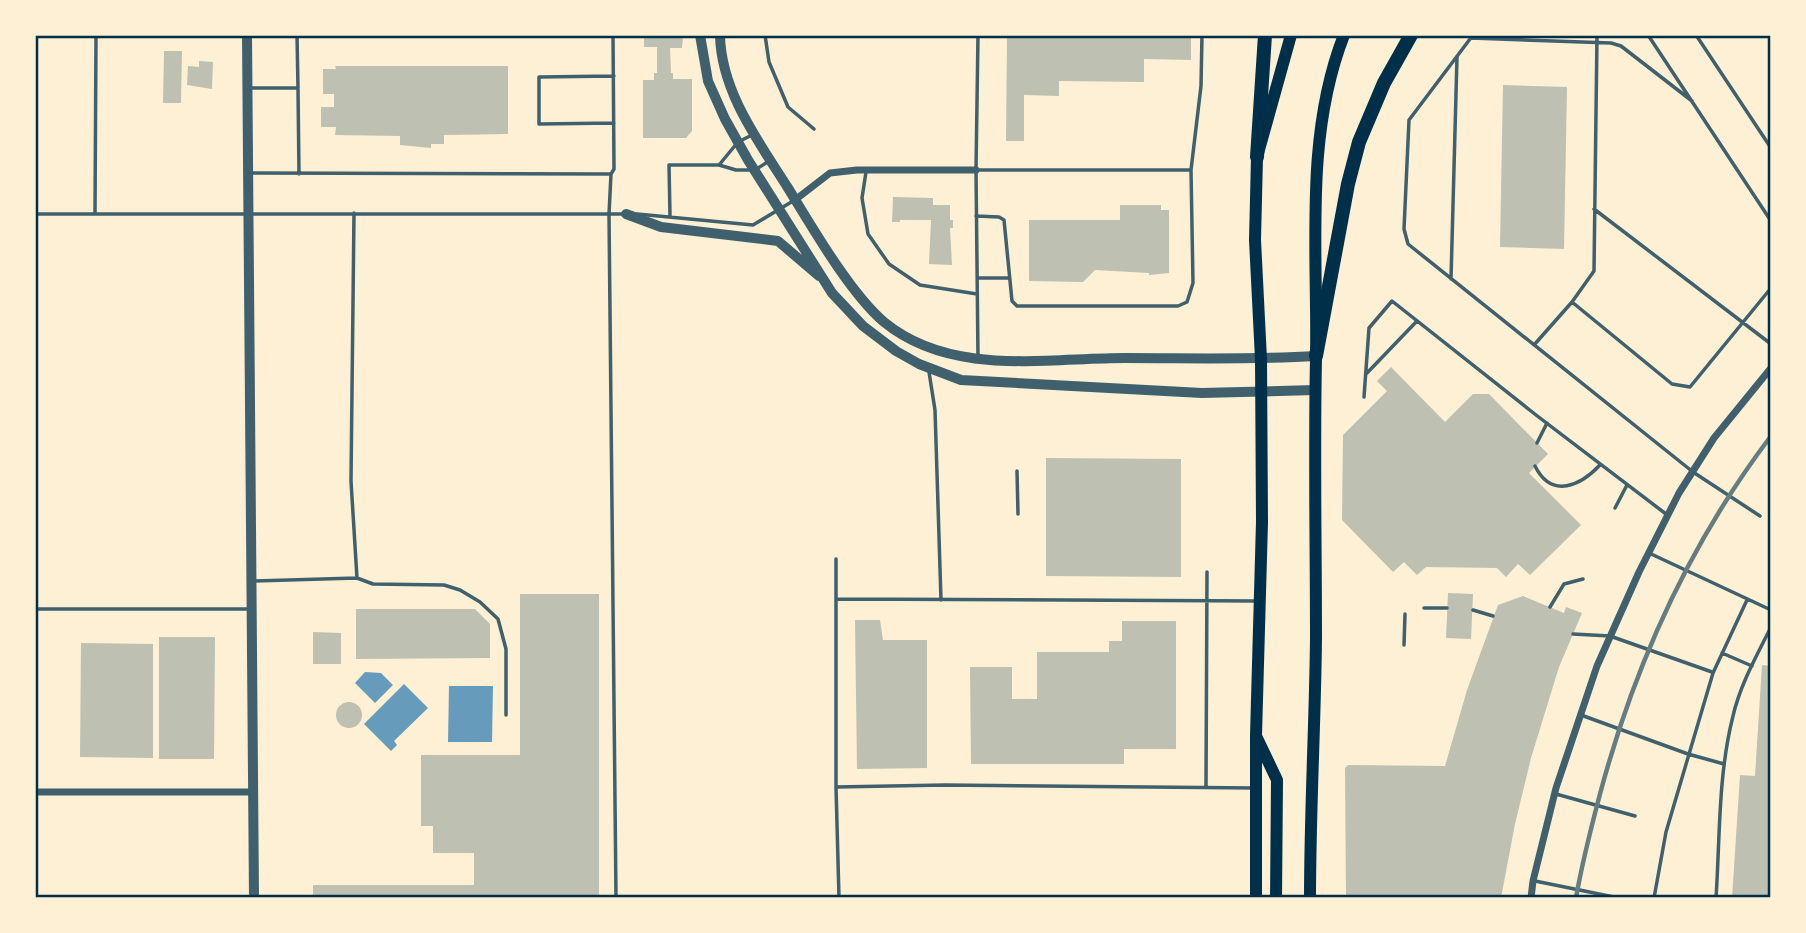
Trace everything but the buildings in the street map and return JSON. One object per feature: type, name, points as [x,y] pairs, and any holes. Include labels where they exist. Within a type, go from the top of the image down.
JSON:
[{"type":"highway","points":[[1256,898],[1256,735],[1262,522],[1261,359],[1255,240],[1265,35]]},
{"type":"highway","points":[[1257,157],[1291,35]]},
{"type":"highway","points":[[1310,898],[1316,642],[1316,185],[1324,108],[1333,62],[1344,35]]},
{"type":"highway","points":[[1316,356],[1348,184],[1359,142],[1384,83],[1411,35]]},
{"type":"highway","points":[[1256,735],[1277,780],[1276,898]]},
{"type":"street","points":[[247,35],[254,898]]},
{"type":"street","points":[[700,35],[708,82],[724,119],[755,170],[832,293],[863,326],[896,351],[961,380],[1202,393],[1315,390]]},
{"type":"street","points":[[720,35],[720,50],[730,87],[754,134],[795,200],[850,283],[884,321],[924,346],[978,359],[1002,361],[1261,359],[1316,356]]},
{"type":"street","points":[[795,200],[830,173],[866,170],[976,170]]},
{"type":"street","points":[[626,214],[660,227],[778,241],[826,283]]},
{"type":"street","points":[[1531,898],[1555,794],[1597,666],[1610,636],[1668,515],[1693,472],[1714,438],[1771,368]]},
{"type":"street","points":[[35,792],[254,792]]},
{"type":"lane","points":[[95,214],[96,35]]},
{"type":"lane","points":[[298,35],[299,174]]},
{"type":"lane","points":[[613,35],[614,169],[611,174],[609,214],[616,898]]},
{"type":"lane","points":[[765,35],[769,62],[788,107],[814,129]]},
{"type":"lane","points":[[978,35],[978,359]]},
{"type":"lane","points":[[976,216],[999,216],[1004,220],[1012,301],[1017,306],[1178,306],[1187,302],[1193,283],[1191,170],[1201,86],[1202,35]]},
{"type":"lane","points":[[1534,345],[1572,302],[1594,271],[1597,35]]},
{"type":"lane","points":[[1648,35],[1771,221]]},
{"type":"lane","points":[[1696,35],[1771,148]]},
{"type":"lane","points":[[1692,101],[1621,46],[1472,36],[1409,120],[1404,229],[1408,244],[1451,279],[1693,472],[1760,516]]},
{"type":"lane","points":[[1451,279],[1457,56]]},
{"type":"lane","points":[[614,76],[539,77],[539,124],[614,123]]},
{"type":"lane","points":[[247,88],[298,88]]},
{"type":"lane","points":[[719,165],[738,142],[754,134]]},
{"type":"lane","points":[[670,216],[669,165],[719,165],[736,170],[755,170],[771,160]]},
{"type":"lane","points":[[866,170],[862,198],[868,234],[889,264],[920,285],[977,294]]},
{"type":"lane","points":[[976,170],[1191,170]]},
{"type":"lane","points":[[247,173],[611,174]]},
{"type":"lane","points":[[35,214],[626,214],[753,225],[795,200]]},
{"type":"lane","points":[[1594,209],[1771,344]]},
{"type":"lane","points":[[354,213],[351,481],[357,578]]},
{"type":"lane","points":[[977,278],[1009,278]]},
{"type":"lane","points":[[1572,302],[1672,384],[1690,387],[1771,288]]},
{"type":"lane","points":[[1364,397],[1369,328],[1392,301],[1668,515]]},
{"type":"lane","points":[[1366,374],[1417,321]]},
{"type":"lane","points":[[928,367],[936,410],[941,600]]},
{"type":"lane","points":[[1537,443],[1547,423]]},
{"type":"lane","points":[[1535,466],[1545,480],[1563,486],[1574,486],[1588,477],[1600,464]]},
{"type":"lane","points":[[1017,471],[1018,514]]},
{"type":"lane","points":[[1615,508],[1627,485]]},
{"type":"lane","points":[[1649,553],[1771,610]]},
{"type":"lane","points":[[836,559],[839,898]]},
{"type":"lane","points":[[1206,788],[1207,572]]},
{"type":"lane","points":[[251,581],[357,578],[373,584],[444,585],[460,590],[480,602],[498,619],[506,649],[506,715]]},
{"type":"lane","points":[[1550,607],[1564,584],[1583,579]]},
{"type":"lane","points":[[836,600],[1260,601]]},
{"type":"lane","points":[[1654,898],[1666,832],[1713,673],[1747,600]]},
{"type":"lane","points":[[1424,608],[1447,608]]},
{"type":"lane","points":[[35,609],[252,610]]},
{"type":"lane","points":[[1473,610],[1493,616]]},
{"type":"lane","points":[[1404,645],[1405,614]]},
{"type":"lane","points":[[1716,898],[1724,764],[1733,713],[1771,627]]},
{"type":"lane","points":[[1573,634],[1610,636],[1713,673]]},
{"type":"lane","points":[[1722,653],[1752,666]]},
{"type":"lane","points":[[1581,715],[1688,754],[1724,764]]},
{"type":"lane","points":[[836,787],[956,785],[1256,788]]},
{"type":"lane","points":[[1555,794],[1635,816]]},
{"type":"lane","points":[[1533,881],[1619,898]]},
{"type":"water","points":[[365,672],[381,673],[393,685],[375,703],[355,683]]},
{"type":"water","points":[[404,684],[428,708],[394,741],[397,745],[391,751],[364,724]]},
{"type":"water","points":[[449,686],[493,686],[492,742],[448,742]]},
{"type":"railway","points":[[1576,898],[1614,745],[1648,652],[1690,562],[1715,519],[1771,436]]}]
